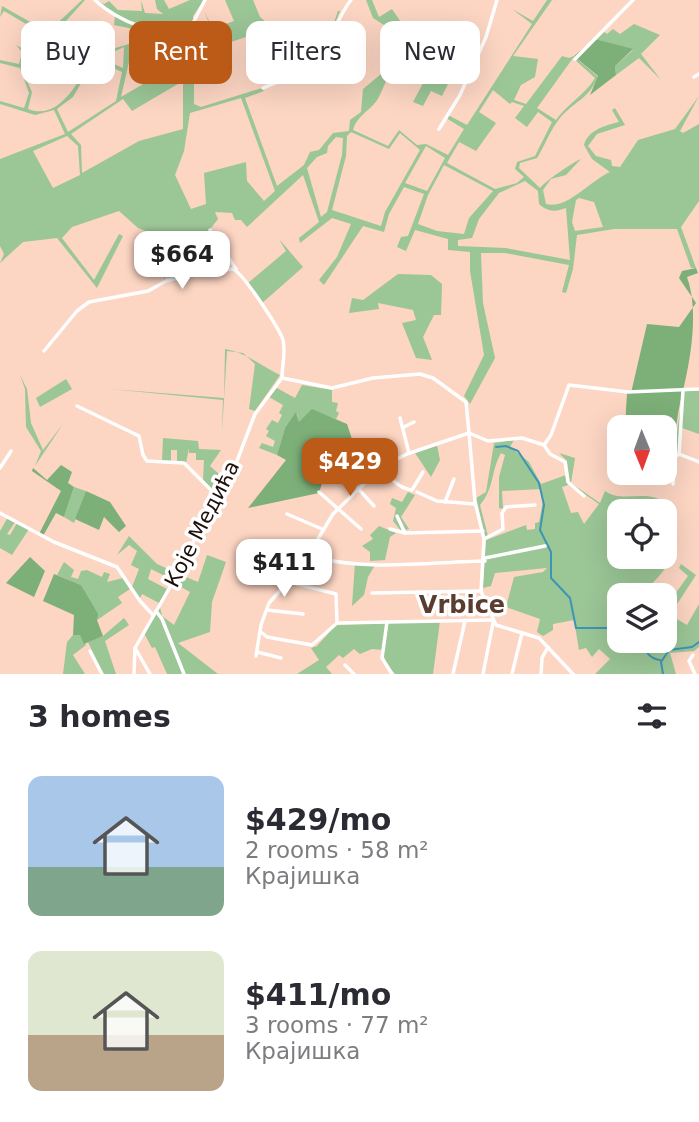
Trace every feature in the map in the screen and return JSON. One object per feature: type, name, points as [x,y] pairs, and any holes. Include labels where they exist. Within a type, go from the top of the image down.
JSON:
[{"type":"street","points":[[94,0],[114,17],[169,32],[193,23],[205,0]]},
{"type":"street","points":[[337,21],[351,0]]},
{"type":"street","points":[[439,129],[460,95],[485,37],[497,0]]},
{"type":"street","points":[[575,59],[633,0]]},
{"type":"street","points":[[263,88],[271,84]]},
{"type":"street","points":[[210,230],[283,341],[282,378],[332,388],[373,378],[427,375],[466,402],[475,504],[484,539],[485,560],[481,591],[492,622],[483,674]]},
{"type":"street","points":[[44,351],[77,311],[89,302],[148,291],[166,281],[200,272],[237,270]]},
{"type":"street","name":"Које Медића","points":[[134,674],[135,648],[200,528],[232,476],[254,414],[282,378]]},
{"type":"street","points":[[544,445],[549,440],[569,385],[628,392],[699,390]]},
{"type":"street","points":[[683,390],[679,454],[699,462]]},
{"type":"street","points":[[77,406],[139,436],[143,455],[148,461],[187,465],[220,499]]},
{"type":"street","points":[[400,418],[409,454]]},
{"type":"street","points":[[403,428],[414,422]]},
{"type":"street","points":[[281,658],[257,654],[269,603],[280,588],[292,579],[322,529],[338,509],[383,466],[469,433],[488,441],[522,438],[544,445],[550,454],[565,462],[568,482],[583,496]]},
{"type":"street","points":[[368,449],[393,480],[414,491],[445,502],[475,504]]},
{"type":"street","points":[[0,468],[11,451]]},
{"type":"street","points":[[414,491],[423,472]]},
{"type":"street","points":[[344,473],[374,506]]},
{"type":"street","points":[[445,502],[454,479]]},
{"type":"street","points":[[319,492],[361,529]]},
{"type":"street","points":[[484,539],[503,528],[502,510],[506,507],[535,505]]},
{"type":"street","points":[[0,513],[70,549],[117,567],[140,601],[162,619],[184,674]]},
{"type":"street","points":[[287,514],[322,529]]},
{"type":"street","points":[[397,516],[405,533]]},
{"type":"street","points":[[390,529],[405,533],[483,531]]},
{"type":"street","points":[[278,542],[319,558],[369,562],[485,560],[545,545]]},
{"type":"street","points":[[292,579],[295,583],[336,594],[337,623]]},
{"type":"street","points":[[372,593],[481,591]]},
{"type":"street","points":[[269,610],[303,614]]},
{"type":"street","points":[[453,674],[465,621]]},
{"type":"street","points":[[387,622],[382,658],[392,674]]},
{"type":"street","points":[[261,632],[275,639],[316,645],[337,623],[492,622],[539,638],[573,674]]},
{"type":"street","points":[[512,674],[522,633]]},
{"type":"street","points":[[541,674],[542,658],[548,647]]},
{"type":"street","points":[[135,648],[150,674]]},
{"type":"street","points":[[90,651],[102,674]]},
{"type":"street","points":[[693,655],[688,659],[695,674]]},
{"type":"street","points":[[345,665],[354,674]]},
{"type":"green space","points":[[82,0],[85,0],[66,21],[60,21]]},
{"type":"green space","points":[[96,0],[104,4],[109,1],[118,10],[142,11],[141,0],[145,13],[163,14],[157,9],[155,0],[164,0],[169,9],[190,0],[204,0],[193,16],[193,21],[129,21],[129,28],[115,25],[115,15]]},
{"type":"green space","points":[[225,0],[253,0],[260,17],[265,21],[246,21],[246,37],[232,42],[234,21]]},
{"type":"green space","points":[[366,0],[372,0],[379,17],[392,9],[400,21],[380,22],[373,18]]},
{"type":"green space","points":[[547,0],[552,0],[513,56],[538,59],[535,77],[521,85],[514,100],[526,104],[562,56],[574,56],[598,77],[589,92],[557,122],[537,158],[520,163],[519,168],[540,188],[548,181],[560,172],[581,159],[566,175],[551,179],[543,190],[546,204],[562,203],[610,172],[592,159],[584,145],[593,132],[619,122],[612,110],[615,108],[625,125],[597,134],[588,146],[596,156],[611,160],[612,166],[620,167],[638,140],[675,129],[699,96],[680,131],[683,133],[699,124],[699,201],[681,227],[696,268],[691,268],[677,229],[614,229],[577,235],[573,269],[566,293],[562,292],[569,265],[505,253],[481,253],[483,303],[495,358],[470,404],[464,396],[484,355],[470,271],[470,252],[448,250],[448,239],[415,230],[406,251],[397,247],[401,237],[408,236],[424,194],[404,187],[389,214],[384,232],[363,226],[324,285],[319,280],[337,257],[351,224],[332,218],[300,243],[299,238],[319,222],[303,175],[247,227],[241,220],[235,220],[232,213],[215,212],[218,219],[204,237],[211,245],[206,254],[212,260],[207,271],[193,253],[165,271],[165,280],[159,263],[150,254],[162,238],[138,228],[119,211],[72,227],[62,238],[94,280],[119,234],[123,236],[97,288],[57,238],[23,242],[0,263],[4,254],[0,246],[0,159],[65,134],[54,110],[35,115],[0,104],[0,101],[24,108],[29,93],[26,84],[28,84],[32,92],[28,109],[50,109],[59,104],[77,84],[81,84],[73,97],[57,109],[68,132],[116,101],[122,72],[115,69],[115,64],[123,68],[124,47],[115,51],[115,48],[129,44],[129,62],[121,97],[143,84],[178,84],[132,111],[123,99],[71,134],[81,145],[82,173],[139,141],[183,129],[183,84],[194,84],[194,104],[201,107],[262,88],[264,91],[245,98],[277,186],[304,165],[310,152],[319,150],[333,133],[349,131],[350,120],[361,112],[363,89],[380,75],[380,84],[386,84],[377,101],[359,119],[353,130],[388,146],[399,130],[417,145],[426,144],[448,155],[464,129],[446,118],[448,115],[467,125],[532,24],[512,9],[533,21]],"holes":[[[573,58],[595,78],[556,120],[537,108]],[[493,90],[510,104],[512,102],[524,106],[515,118],[527,127],[538,112],[552,122],[535,156],[517,162],[515,169],[524,177],[517,183],[495,189],[447,163],[459,142],[476,151],[496,123],[479,112]],[[241,98],[275,191],[264,201],[247,181],[246,162],[204,173],[206,204],[191,209],[175,175],[184,151],[190,113]],[[351,132],[389,149],[400,133],[420,150],[385,212],[381,226],[332,210],[346,156],[347,136]],[[67,136],[78,146],[80,175],[53,188],[33,151]],[[336,137],[343,138],[342,155],[327,212],[321,217],[307,168],[317,157],[327,153],[328,146]],[[426,146],[445,158],[427,191],[405,183]],[[444,165],[493,191],[469,218],[464,234],[437,231],[418,224],[428,195]],[[525,181],[538,191],[539,204],[545,209],[566,208],[570,260],[506,248],[458,246],[458,240],[472,238],[479,219],[499,193]],[[579,198],[594,202],[603,227],[575,231],[572,222],[576,200]]]},
{"type":"green space","points":[[2,6],[29,21],[21,21],[4,11],[0,17]]},
{"type":"green space","points":[[634,24],[660,35],[641,54],[661,80],[639,58],[616,75],[615,66],[633,50],[595,39],[602,30],[607,34],[613,29],[620,34]]},
{"type":"green space","points":[[595,39],[633,49],[615,66],[616,75],[590,95],[598,76],[574,56]]},
{"type":"green space","points":[[21,56],[21,71],[20,68],[0,63],[0,60],[19,64]]},
{"type":"green space","points":[[423,84],[448,84],[442,96],[431,91],[423,106],[413,102]]},
{"type":"green space","points":[[279,239],[303,267],[261,304],[248,283],[286,251]]},
{"type":"green space","points":[[696,268],[698,273],[687,277],[691,296],[679,278],[682,271]]},
{"type":"green space","points":[[398,274],[431,275],[442,284],[441,315],[434,315],[423,337],[432,360],[416,358],[402,323],[416,320],[413,310],[378,303],[379,309],[349,313],[352,298],[363,300]]},
{"type":"green space","points":[[693,308],[691,350],[677,421],[677,415],[626,415],[627,393],[631,393],[647,324],[679,327]]},
{"type":"green space","points":[[225,349],[237,352],[227,351],[222,432],[223,400],[110,389],[224,398]]},
{"type":"green space","points":[[247,357],[280,375],[255,411],[249,409],[255,364]]},
{"type":"green space","points":[[20,375],[27,389],[31,423],[43,450],[63,424],[35,466],[41,451],[26,427],[25,389]]},
{"type":"green space","points":[[66,379],[72,389],[40,407],[36,398]]},
{"type":"green space","points":[[302,385],[332,390],[332,402],[338,403],[336,411],[339,413],[336,419],[312,410],[299,423],[297,413],[285,428],[277,455],[259,448],[262,443],[273,447],[275,441],[266,436],[269,431],[266,429],[272,420],[278,423],[282,415],[279,413],[283,405],[269,397],[275,387],[295,398]]},
{"type":"green space","points":[[699,390],[699,434],[682,428],[677,455],[677,431],[683,391]]},
{"type":"green space","points":[[312,409],[347,424],[352,439],[364,450],[322,483],[319,493],[248,508],[286,460],[277,455],[285,428],[296,412],[299,422]]},
{"type":"green space","points":[[163,438],[198,441],[199,449],[221,450],[210,466],[228,482],[220,497],[203,481],[204,460],[196,460],[196,453],[189,453],[189,448],[186,463],[177,461],[177,450],[171,450],[171,461],[162,461]]},
{"type":"green space","points":[[514,440],[510,447],[529,462],[541,484],[566,475],[568,485],[562,487],[571,513],[578,512],[584,524],[599,504],[570,484],[567,461],[559,453],[575,458],[571,483],[600,503],[605,491],[612,495],[658,499],[607,499],[607,569],[664,569],[653,583],[607,583],[607,653],[670,653],[676,674],[595,674],[610,659],[599,649],[592,657],[586,648],[579,650],[574,620],[553,624],[553,630],[543,636],[537,632],[540,619],[506,607],[514,577],[543,572],[547,568],[495,573],[491,586],[483,588],[486,540],[526,525],[527,530],[535,529],[543,501],[541,489],[502,491],[503,509],[499,508],[499,477],[505,455],[501,453],[488,492],[480,505],[488,536],[485,537],[476,498],[486,492],[494,443]]},
{"type":"green space","points":[[437,445],[440,460],[431,477],[415,453]]},
{"type":"green space","points":[[61,465],[72,472],[68,483],[74,487],[64,517],[56,513],[43,536],[39,534],[61,491],[32,471],[33,468],[47,480]]},
{"type":"green space","points":[[74,487],[86,491],[74,523],[64,517]]},
{"type":"green space","points":[[86,491],[110,502],[126,526],[119,532],[104,517],[99,530],[75,519]]},
{"type":"green space","points":[[408,492],[415,495],[401,517],[409,529],[401,531],[393,521],[396,508],[390,504],[392,498],[402,502]]},
{"type":"green space","points":[[8,517],[15,522],[7,534],[10,535],[17,523],[29,529],[12,555],[0,548],[0,531]]},
{"type":"green space","points":[[379,526],[396,533],[390,537],[385,560],[370,561],[370,552],[362,546],[373,539],[370,535]]},
{"type":"green space","points":[[129,536],[157,564],[177,573],[173,580],[151,569],[148,579],[167,589],[159,603],[142,594],[139,600],[132,587],[139,569],[131,565],[137,551],[129,545],[117,555]]},
{"type":"green space","points":[[207,555],[226,562],[212,602],[210,632],[178,643],[218,674],[167,674],[155,647],[152,648],[144,633],[160,607],[162,616],[174,625],[190,592],[174,583],[179,574],[198,582]]},
{"type":"green space","points":[[30,557],[45,571],[34,597],[6,583]]},
{"type":"green space","points":[[64,562],[74,570],[71,577],[78,579],[81,571],[87,570],[102,577],[104,572],[110,574],[107,582],[123,578],[130,589],[118,597],[122,603],[97,620],[81,585],[57,575]]},
{"type":"green space","points":[[355,563],[375,565],[368,577],[364,595],[352,606]]},
{"type":"green space","points":[[681,564],[696,575],[677,604],[677,591],[688,576],[679,568]]},
{"type":"green space","points":[[54,574],[81,585],[98,614],[97,620],[103,636],[84,644],[80,635],[73,635],[74,615],[43,601]]},
{"type":"green space","points":[[699,604],[699,647],[694,651],[677,652],[677,619],[687,625]]},
{"type":"green space","points":[[124,618],[129,625],[105,641],[116,674],[103,674],[88,642],[103,636]]},
{"type":"green space","points":[[440,621],[433,674],[395,674],[385,662],[383,650],[372,649],[360,654],[354,649],[343,658],[339,655],[326,667],[332,674],[297,674],[319,660],[311,648],[317,646],[336,625]]},
{"type":"green space","points":[[73,635],[80,635],[86,645],[73,655],[85,674],[63,674],[67,642]]},
{"type":"waterway","points":[[496,447],[506,446],[518,451],[539,483],[544,505],[540,530],[551,552],[551,578],[570,598],[576,628],[607,628]]},
{"type":"waterway","points":[[663,674],[661,662],[669,650],[692,647],[699,642]]},
{"type":"waterway","points":[[648,653],[660,660]]},
{"type":"district","name":"Vrbice","points":[[462,605]]}]
